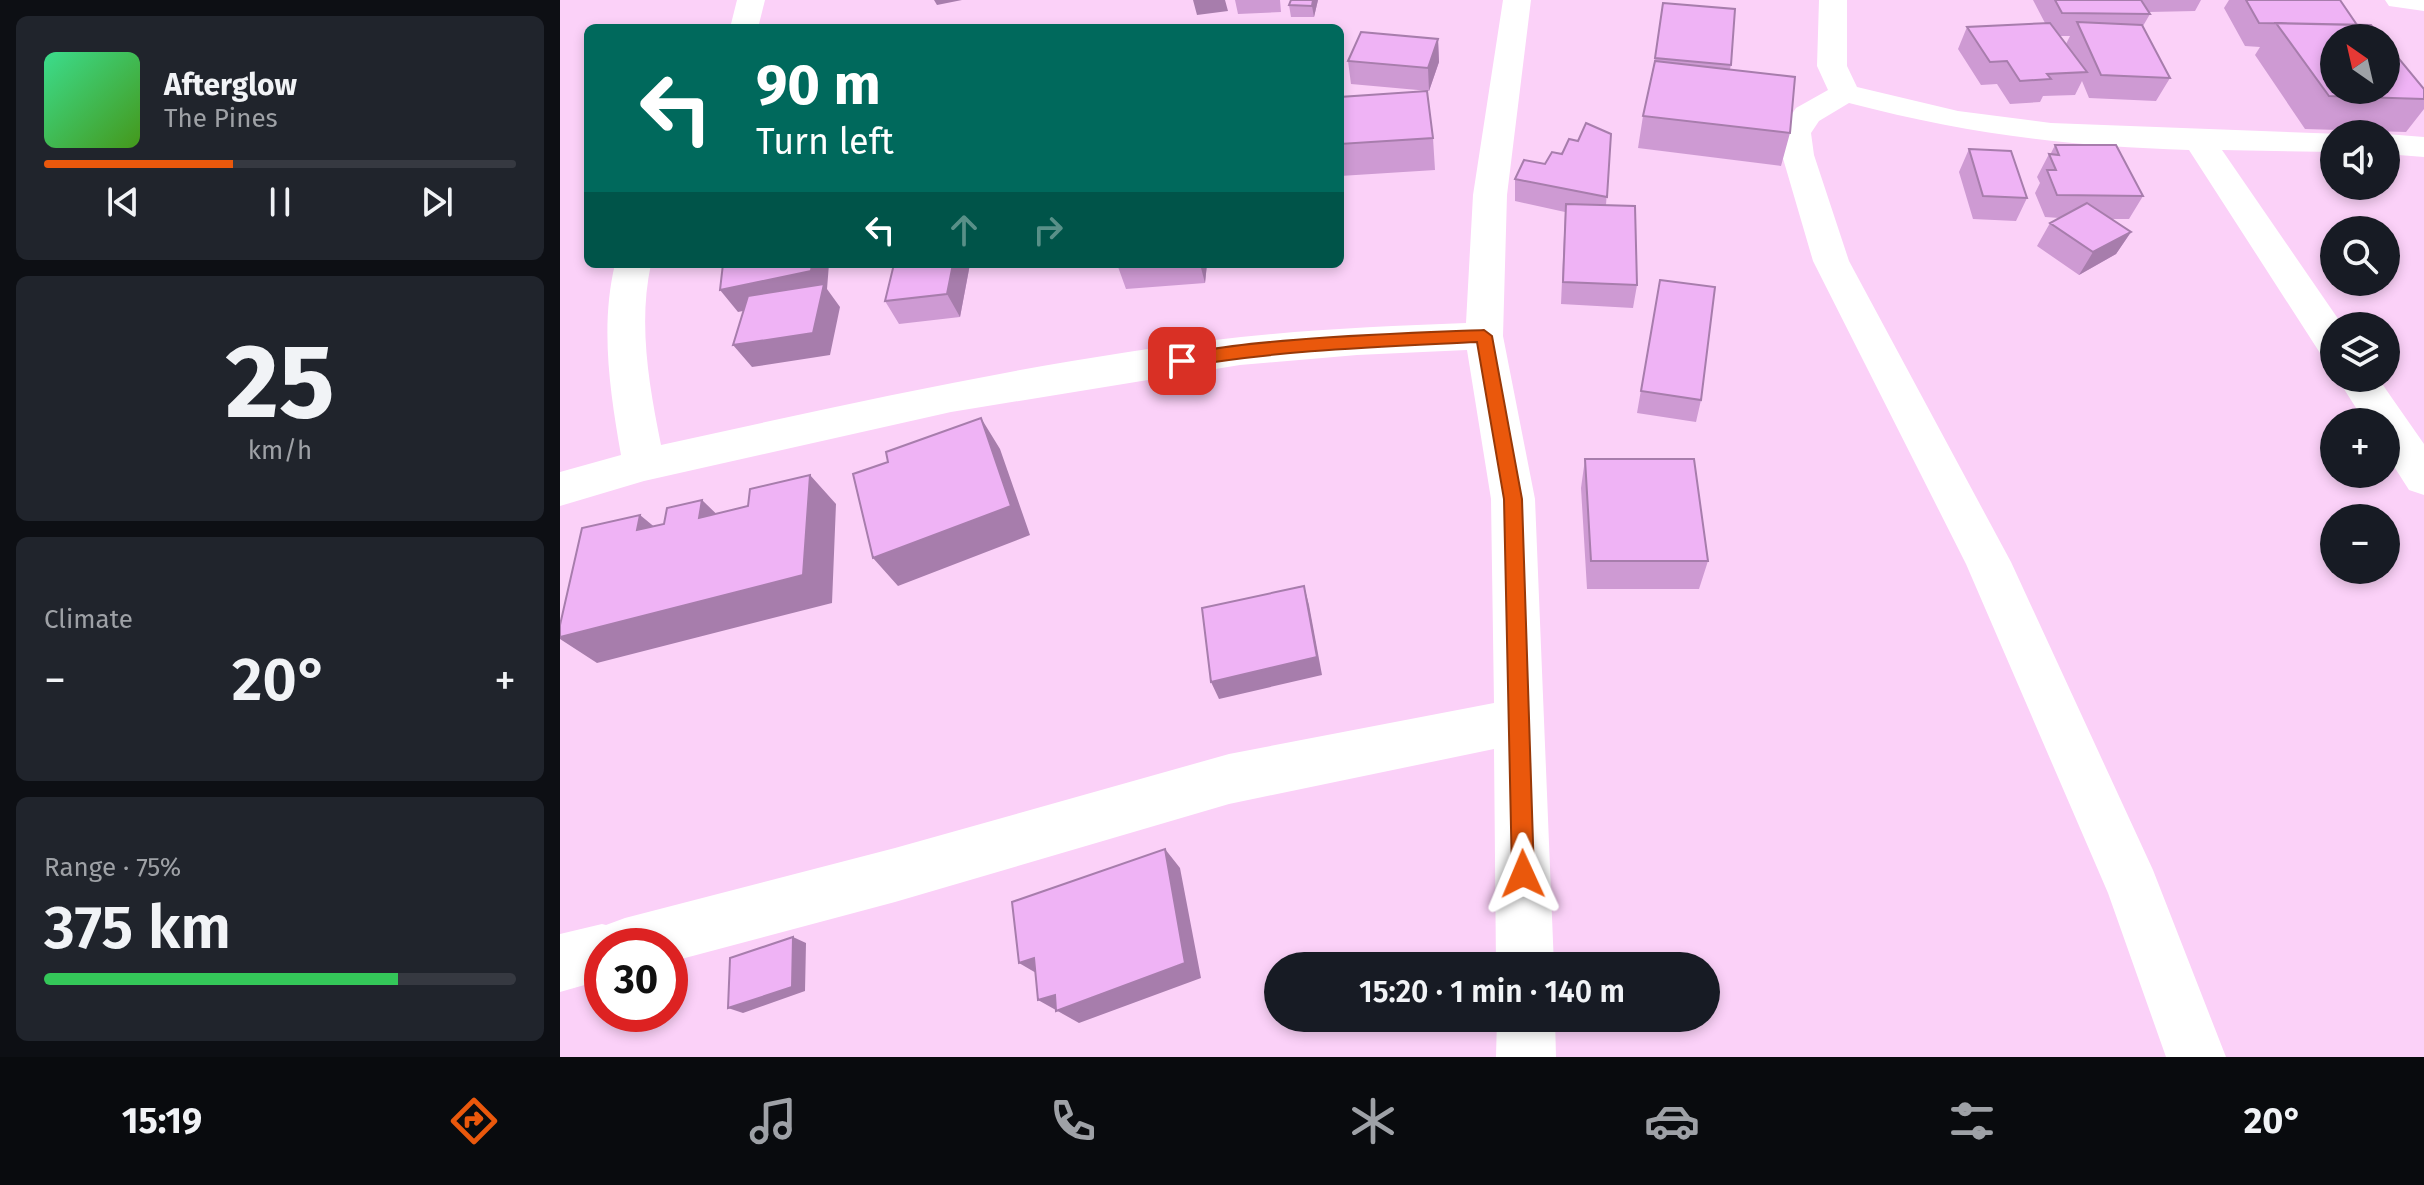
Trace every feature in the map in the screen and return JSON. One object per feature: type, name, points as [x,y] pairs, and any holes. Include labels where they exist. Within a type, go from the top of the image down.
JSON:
[{"type":"street","points":[[745,24],[751,0]]},
{"type":"street","points":[[1517,0],[1490,195],[1484,336],[1513,499],[1525,952]]},
{"type":"street","points":[[1833,0],[1832,66],[1845,93]]},
{"type":"street","points":[[2399,0],[2424,3]]},
{"type":"street","points":[[2196,1057],[2134,889],[1988,562],[1831,261],[1798,155],[1795,133],[1807,115],[1845,93],[1957,120],[2036,130],[2199,140],[2320,142]]},
{"type":"street","points":[[2199,140],[2320,322]]},
{"type":"street","points":[[2400,145],[2424,147]]},
{"type":"street","points":[[632,268],[626,284],[630,396],[644,465]]},
{"type":"street","points":[[560,489],[644,465],[951,397],[1240,351],[1357,341],[1484,336]]},
{"type":"street","points":[[2366,392],[2424,478]]},
{"type":"street","points":[[688,929],[895,875],[1229,779],[1520,721]]},
{"type":"street","points":[[560,963],[584,957]]},
{"type":"street","points":[[1526,1032],[1526,1057]]},
{"type":"shaded area","points":[[560,0],[2424,0],[2424,1057],[560,1057]]},
{"type":"building","points":[[1291,0],[1313,0],[1312,6],[1289,5]]},
{"type":"building","points":[[2055,0],[2141,0],[2150,14],[2062,13]]},
{"type":"building","points":[[2246,0],[2340,0],[2356,24],[2320,24],[2259,23]]},
{"type":"building","points":[[1663,3],[1735,9],[1731,65],[1655,58]]},
{"type":"building","points":[[2077,22],[2142,25],[2170,78],[2101,75]]},
{"type":"building","points":[[2050,23],[2087,72],[2047,74],[2051,79],[2020,81],[2007,61],[1990,62],[1967,27]]},
{"type":"building","points":[[2276,23],[2324,24],[2320,24],[2320,84]]},
{"type":"building","points":[[1361,32],[1438,39],[1428,68],[1348,61]]},
{"type":"building","points":[[2400,60],[2424,89],[2424,99],[2400,98]]},
{"type":"building","points":[[1655,61],[1795,77],[1790,133],[1643,116]]},
{"type":"building","points":[[1427,91],[1433,138],[1344,144],[1344,97]]},
{"type":"building","points":[[1586,123],[1611,134],[1607,197],[1515,179],[1524,160],[1545,164],[1552,152],[1562,154],[1569,139],[1578,141]]},
{"type":"building","points":[[2055,145],[2116,145],[2143,196],[2057,195],[2047,170],[2056,170],[2049,154],[2059,155]]},
{"type":"building","points":[[1969,149],[2011,151],[2027,198],[1983,196]]},
{"type":"building","points":[[2087,203],[2131,232],[2093,252],[2050,223]]},
{"type":"building","points":[[1566,204],[1635,206],[1637,285],[1563,282]]},
{"type":"building","points":[[723,268],[811,268],[811,271],[720,290]]},
{"type":"building","points":[[893,268],[952,268],[947,294],[885,301]]},
{"type":"building","points":[[1660,280],[1715,287],[1701,400],[1641,391]]},
{"type":"building","points":[[824,284],[813,333],[733,345],[748,296]]},
{"type":"building","points":[[981,418],[1011,506],[873,558],[853,474],[888,462],[886,452]]},
{"type":"building","points":[[1585,459],[1694,459],[1708,561],[1591,561]]},
{"type":"building","points":[[810,475],[803,575],[560,637],[582,528],[640,515],[637,530],[664,524],[667,508],[702,500],[699,518],[748,506],[750,489]]},
{"type":"building","points":[[1304,586],[1317,657],[1211,682],[1202,608]]},
{"type":"building","points":[[1165,849],[1185,963],[1056,1011],[1055,995],[1038,1000],[1034,958],[1019,963],[1012,902]]},
{"type":"building","points":[[793,937],[792,987],[728,1008],[730,958]]},
{"type":"route","points":[[1182,361],[1240,351],[1357,341],[1484,336],[1513,499],[1523,874]]}]
